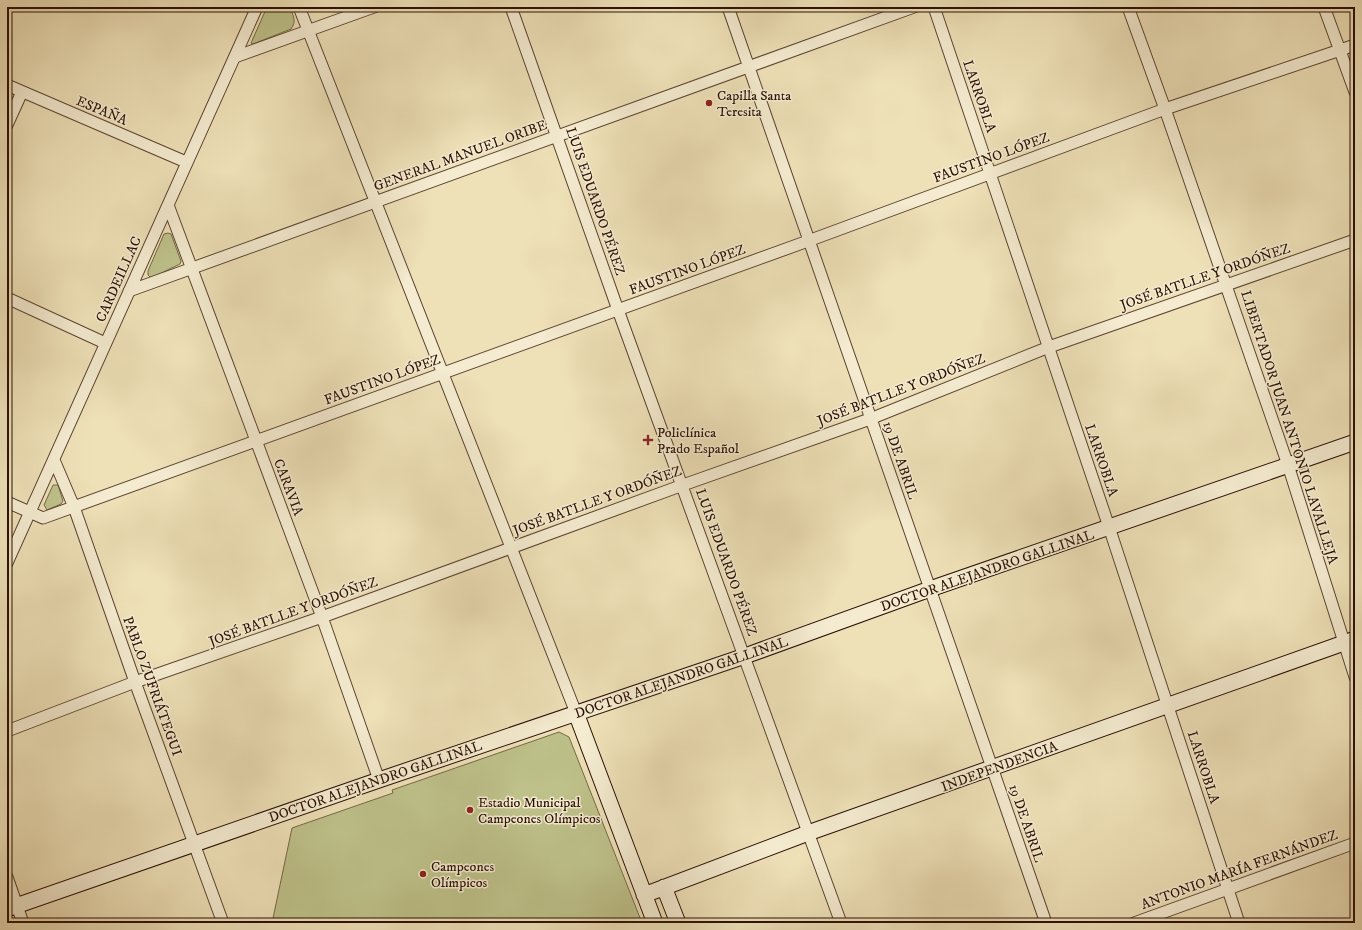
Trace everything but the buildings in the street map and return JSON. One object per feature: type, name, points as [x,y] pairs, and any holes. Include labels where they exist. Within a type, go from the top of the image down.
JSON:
[{"type":"street","name":"CARDEILLAC","points":[[7,564],[186,162],[235,57],[255,7]]},
{"type":"street","points":[[299,7],[576,713],[644,895],[656,923]]},
{"type":"street","points":[[235,57],[310,32],[374,7]]},
{"type":"street","name":"LUIS EDUARDO PÉREZ","points":[[511,7],[618,310],[683,485],[841,923]]},
{"type":"street","name":"19 DE ABRIL","points":[[728,7],[1046,923]]},
{"type":"street","name":"GENERAL MANUEL ORIBE","points":[[129,291],[914,7]]},
{"type":"street","name":"LARROBLA","points":[[934,7],[991,173],[1240,923]]},
{"type":"street","name":"LIBERTADOR JUAN ANTONIO LAVALLEJA","points":[[1128,7],[1165,109],[1349,641],[1355,677]]},
{"type":"street","points":[[1324,7],[1355,92]]},
{"type":"street","name":"FAUSTINO LÓPEZ","points":[[7,502],[43,518],[808,241],[1165,109],[1355,45]]},
{"type":"street","name":"ESPAÑA","points":[[7,85],[186,162]]},
{"type":"street","points":[[7,125],[22,92]]},
{"type":"street","name":"CARAVIA","points":[[168,205],[193,268],[255,440],[322,617],[379,780]]},
{"type":"street","name":"JOSÉ BATLLE Y ORDÓÑEZ","points":[[7,731],[135,682],[322,617],[683,485],[870,419],[1049,347],[1355,240]]},
{"type":"street","points":[[7,298],[105,343]]},
{"type":"street","name":"DOCTOR ALEJANDRO GALLINAL","points":[[12,907],[379,780],[745,656],[930,589],[1355,442]]},
{"type":"street","name":"PABLO ZUFRIÁTEGUI","points":[[54,460],[74,507],[193,844],[223,923]]},
{"type":"street","name":"INDEPENDENCIA","points":[[644,895],[808,833],[992,769],[1349,641]]},
{"type":"street","name":"ANTONIO MARÍA FERNÁNDEZ","points":[[1134,923],[1355,843]]},
{"type":"street","points":[[7,876],[12,907],[23,923]]},
{"type":"street","points":[[664,887],[678,923]]},
{"type":"green space","points":[[267,7],[290,7],[294,18],[293,26],[291,29],[253,44],[251,43]]},
{"type":"green space","points":[[164,234],[171,234],[181,261],[180,264],[151,278],[148,275],[148,271]]},
{"type":"green space","points":[[53,485],[58,485],[63,501],[61,504],[47,510],[44,505]]},
{"type":"green space","name":"Estadio Municipal Campeones Olímpicos","points":[[559,732],[569,737],[642,923],[272,923],[292,828],[393,793],[392,790]]},
{"type":"place","name":"Capilla Santa Teresita","points":[[709,103]]},
{"type":"place","name":"Policlínica Prado Español","points":[[648,440]]},
{"type":"place","name":"Estadio Municipal Campeones Olímpicos","points":[[470,810]]},
{"type":"place","name":"Campeones Olímpicos","points":[[423,874]]}]
